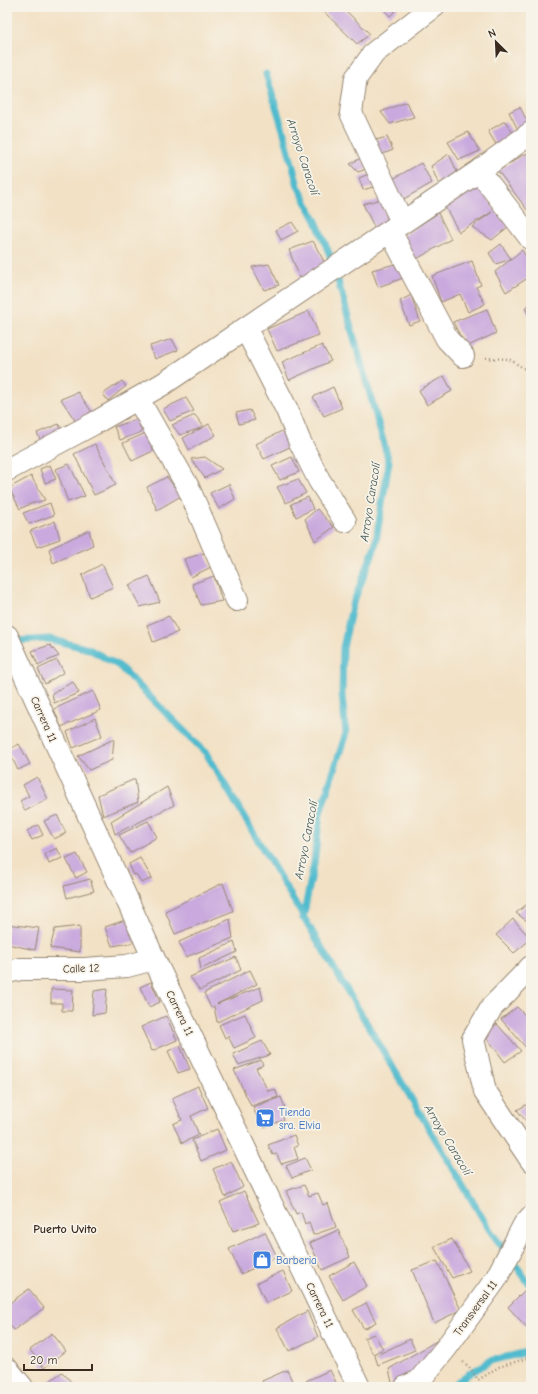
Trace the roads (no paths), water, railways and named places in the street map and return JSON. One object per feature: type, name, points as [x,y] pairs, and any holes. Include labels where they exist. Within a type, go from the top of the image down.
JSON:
[{"type":"street","points":[[433,7],[374,53],[356,78],[351,113],[396,227],[447,339],[463,356]]},
{"type":"street","points":[[7,470],[138,399],[162,384],[479,171],[531,132]]},
{"type":"street","points":[[479,171],[531,239]]},
{"type":"street","points":[[246,329],[287,410],[299,440],[319,480],[345,521]]},
{"type":"street","points":[[138,399],[188,487],[237,600]]},
{"type":"street","name":"Carrera 11","points":[[7,636],[154,959],[359,1387]]},
{"type":"street","name":"Calle 12","points":[[7,972],[21,969],[84,969],[127,966],[154,959]]},
{"type":"street","points":[[531,968],[492,1007],[473,1039],[485,1091],[531,1160]]},
{"type":"street","name":"Transversal 11","points":[[406,1387],[419,1380],[446,1348],[496,1279],[528,1221]]},
{"type":"street","points":[[7,1369],[22,1387]]},
{"type":"waterway","name":"Arroyo Caracolí","points":[[266,74],[298,186],[316,221],[333,263],[389,462],[375,547],[352,606],[343,648],[342,695],[346,733],[320,813],[314,863],[303,918]]},
{"type":"waterway","name":"Arroyo Caracolí","points":[[13,641],[49,639],[89,649],[119,666],[206,753],[489,1229],[531,1286]]},
{"type":"waterway","points":[[452,1387],[464,1377],[490,1361],[531,1351]]},
{"type":"place","name":"Tienda sra. Elvia","points":[[265,1118]]},
{"type":"place","name":"Barberia","points":[[262,1260]]},
{"type":"district","name":"Puerto Uvito","points":[[65,1229]]}]
